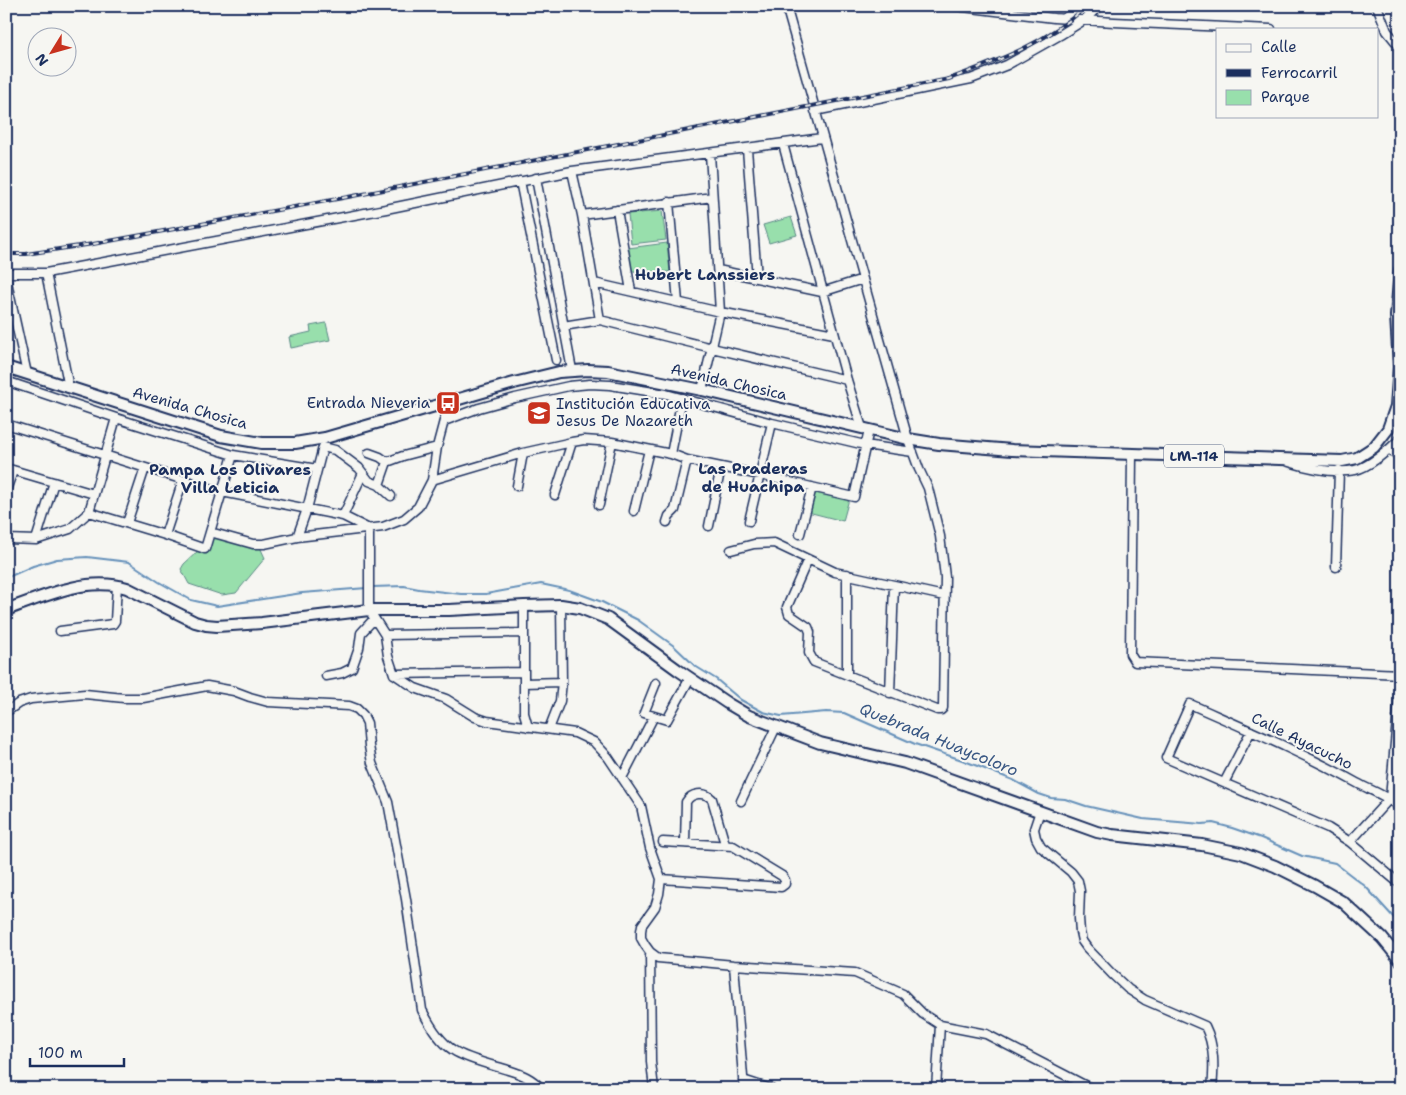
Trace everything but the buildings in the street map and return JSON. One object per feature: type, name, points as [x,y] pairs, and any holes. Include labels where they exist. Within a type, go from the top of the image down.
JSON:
[{"type":"main road","name":"LM-114","points":[[1399,368],[1396,316],[1400,270]]},
{"type":"main road","name":"Avenida Chosica","points":[[6,367],[222,436],[262,443],[295,443],[325,438],[546,374],[572,370],[608,371],[702,390],[909,439],[939,444],[1012,450],[1342,461],[1357,458],[1374,447],[1388,429],[1396,406],[1399,368]]},
{"type":"main road","points":[[6,610],[57,591],[84,586],[117,585],[127,588],[194,622],[217,626],[524,606],[561,605],[580,608],[608,619],[727,703],[749,716],[776,727],[820,743],[905,764],[1097,832],[1202,845],[1241,853],[1275,866],[1343,902],[1382,938],[1400,960]]},
{"type":"street","points":[[787,6],[822,138],[909,439],[919,469],[928,488],[940,536],[945,577],[943,708],[941,710],[814,662],[810,653],[810,632],[808,627],[789,614],[787,608],[808,559]]},
{"type":"street","points":[[955,6],[1064,19],[1250,28]]},
{"type":"street","points":[[1064,19],[1078,6]]},
{"type":"street","points":[[815,111],[970,79],[1007,65],[1060,36],[1084,20],[1099,6]]},
{"type":"street","points":[[1377,6],[1382,23],[1400,47]]},
{"type":"street","points":[[1378,32],[1387,30]]},
{"type":"street","points":[[6,274],[46,273],[386,209],[572,171],[822,138]]},
{"type":"street","points":[[432,480],[523,453],[584,440],[612,442],[671,454],[687,460],[854,497],[866,445],[866,429],[847,380],[783,144]]},
{"type":"street","points":[[747,149],[757,278]]},
{"type":"street","points":[[702,390],[720,312],[710,154]]},
{"type":"street","points":[[572,171],[582,215],[600,320]]},
{"type":"street","points":[[536,178],[572,370]]},
{"type":"street","points":[[520,181],[556,360]]},
{"type":"street","points":[[582,215],[712,197]]},
{"type":"street","points":[[669,202],[678,302]]},
{"type":"street","points":[[617,210],[631,291]]},
{"type":"street","points":[[718,270],[822,292],[863,279]]},
{"type":"street","points":[[46,273],[69,388]]},
{"type":"street","points":[[6,278],[27,374]]},
{"type":"street","points":[[594,282],[720,312],[834,334]]},
{"type":"street","points":[[563,326],[600,320],[847,380]]},
{"type":"street","points":[[6,381],[233,455],[317,469]]},
{"type":"street","points":[[444,421],[479,408],[569,386],[610,385],[666,394],[772,423],[866,445],[913,452]]},
{"type":"street","points":[[671,454],[682,398]]},
{"type":"street","points":[[210,532],[253,544],[264,544],[383,527],[404,519],[418,507],[432,480],[437,447],[450,402]]},
{"type":"street","points":[[6,539],[36,540],[70,528],[89,512],[116,418]]},
{"type":"street","points":[[749,522],[772,423]]},
{"type":"street","points":[[6,424],[222,492],[343,516],[369,529]]},
{"type":"street","points":[[1277,459],[1312,469],[1355,470],[1390,450],[1400,440]]},
{"type":"street","points":[[555,495],[572,442]]},
{"type":"street","points":[[599,505],[612,442]]},
{"type":"street","points":[[298,538],[323,447],[336,450],[363,472],[369,481],[379,486],[391,496]]},
{"type":"street","points":[[387,462],[437,447]]},
{"type":"street","points":[[634,511],[649,450]]},
{"type":"street","points":[[1390,450],[1400,458]]},
{"type":"street","points":[[369,453],[387,462]]},
{"type":"street","points":[[517,486],[523,453]]},
{"type":"street","points":[[1132,454],[1130,654],[1135,662],[1400,674]]},
{"type":"street","points":[[89,512],[205,549],[233,455]]},
{"type":"street","points":[[666,522],[675,510],[687,460]]},
{"type":"street","points":[[379,486],[387,462]]},
{"type":"street","points":[[710,526],[721,467]]},
{"type":"street","points":[[127,523],[145,468]]},
{"type":"street","points":[[6,490],[9,470],[94,494]]},
{"type":"street","points":[[1336,567],[1339,470]]},
{"type":"street","points":[[343,516],[363,472]]},
{"type":"street","points":[[165,535],[183,480]]},
{"type":"street","points":[[36,540],[54,482]]},
{"type":"street","points":[[800,534],[812,487]]},
{"type":"street","points":[[369,529],[372,615],[385,635],[388,656],[394,674],[415,688],[446,699],[474,717],[487,721],[575,733],[594,742],[608,757],[641,806],[650,848],[661,879],[655,907],[642,925],[641,938],[650,952],[658,958],[855,973],[902,994],[922,1014],[940,1025],[986,1034],[1092,1089]]},
{"type":"street","points":[[731,550],[754,544],[774,543],[835,572],[944,596]]},
{"type":"street","points":[[846,674],[847,574]]},
{"type":"street","points":[[60,631],[113,624],[115,621],[117,585]]},
{"type":"street","points":[[890,692],[894,585]]},
{"type":"street","points":[[549,729],[560,701],[562,682],[561,605]]},
{"type":"street","points":[[524,606],[524,714],[528,727]]},
{"type":"street","points":[[326,676],[342,673],[352,668],[359,648],[361,633],[372,615]]},
{"type":"street","points":[[385,635],[524,633]]},
{"type":"street","points":[[394,674],[524,672]]},
{"type":"street","points":[[656,683],[644,713],[667,720],[690,678]]},
{"type":"street","points":[[524,683],[562,682]]},
{"type":"street","points":[[6,712],[19,703],[31,699],[85,694],[143,698],[207,686],[234,691],[268,702],[349,706],[357,709],[367,723],[372,763],[388,802],[406,899],[422,1010],[437,1034],[454,1050],[529,1077],[542,1089]]},
{"type":"street","points":[[1350,842],[1390,798],[1400,686]]},
{"type":"street","name":"Calle Ayacucho","points":[[1224,783],[1166,758],[1190,704],[1329,767],[1390,798],[1400,808]]},
{"type":"street","points":[[622,778],[654,716]]},
{"type":"street","points":[[740,801],[776,727]]},
{"type":"street","points":[[1251,731],[1224,783],[1328,828],[1350,842],[1400,884]]},
{"type":"street","points":[[685,843],[686,802],[692,796],[704,794],[712,799],[725,844]]},
{"type":"street","points":[[1040,811],[1034,829],[1036,838],[1041,847],[1071,872],[1078,882],[1082,941],[1128,989],[1145,1000],[1205,1026],[1208,1032],[1214,1064],[1212,1089]]},
{"type":"street","points":[[661,879],[781,886],[785,880],[782,876],[733,846],[725,844],[663,842]]},
{"type":"street","points":[[650,952],[651,1062],[654,1089]]},
{"type":"street","points":[[734,965],[744,1089]]},
{"type":"street","points":[[936,1089],[940,1025]]},
{"type":"street","points":[[743,1080],[771,1089]]},
{"type":"green space","points":[[662,211],[666,240],[631,244],[628,214]]},
{"type":"green space","points":[[791,217],[797,235],[769,243],[763,225]]},
{"type":"green space","points":[[667,243],[670,272],[632,271],[628,248]]},
{"type":"green space","points":[[326,323],[330,340],[291,348],[289,337],[311,332],[310,326]]},
{"type":"green space","points":[[813,489],[849,499],[843,521],[808,512]]},
{"type":"green space","points":[[213,537],[260,547],[265,558],[236,593],[222,595],[189,584],[181,569]]},
{"type":"waterway","name":"Quebrada Huaycoloro","points":[[6,578],[33,566],[57,559],[87,557],[129,562],[191,600],[217,606],[302,593],[367,588]]},
{"type":"waterway","name":"Quebrada Huaycoloro","points":[[372,587],[404,586],[461,594],[486,594],[541,584],[569,590],[602,602],[638,620],[674,646],[695,666],[716,679],[741,700],[763,712],[781,716],[826,712],[844,713],[915,744],[1013,780],[1039,794],[1051,798],[1065,799],[1086,806],[1143,819],[1202,824],[1213,823],[1232,828],[1302,856],[1335,863],[1365,886],[1395,919],[1400,928]]},
{"type":"railway","points":[[6,254],[26,254],[93,244],[348,197],[949,79],[1022,49],[1055,30],[1087,6]]},
{"type":"place","name":"Entrada Nieveria","points":[[448,403]]},
{"type":"place","name":"Institución Educativa Jesus De Nazareth","points":[[539,413]]},
{"type":"district","name":"Hubert Lanssiers","points":[[705,274]]},
{"type":"district","name":"Las Praderas de Huachipa","points":[[753,477]]},
{"type":"district","name":"Pampa Los Olivares Villa Leticia","points":[[230,478]]}]
